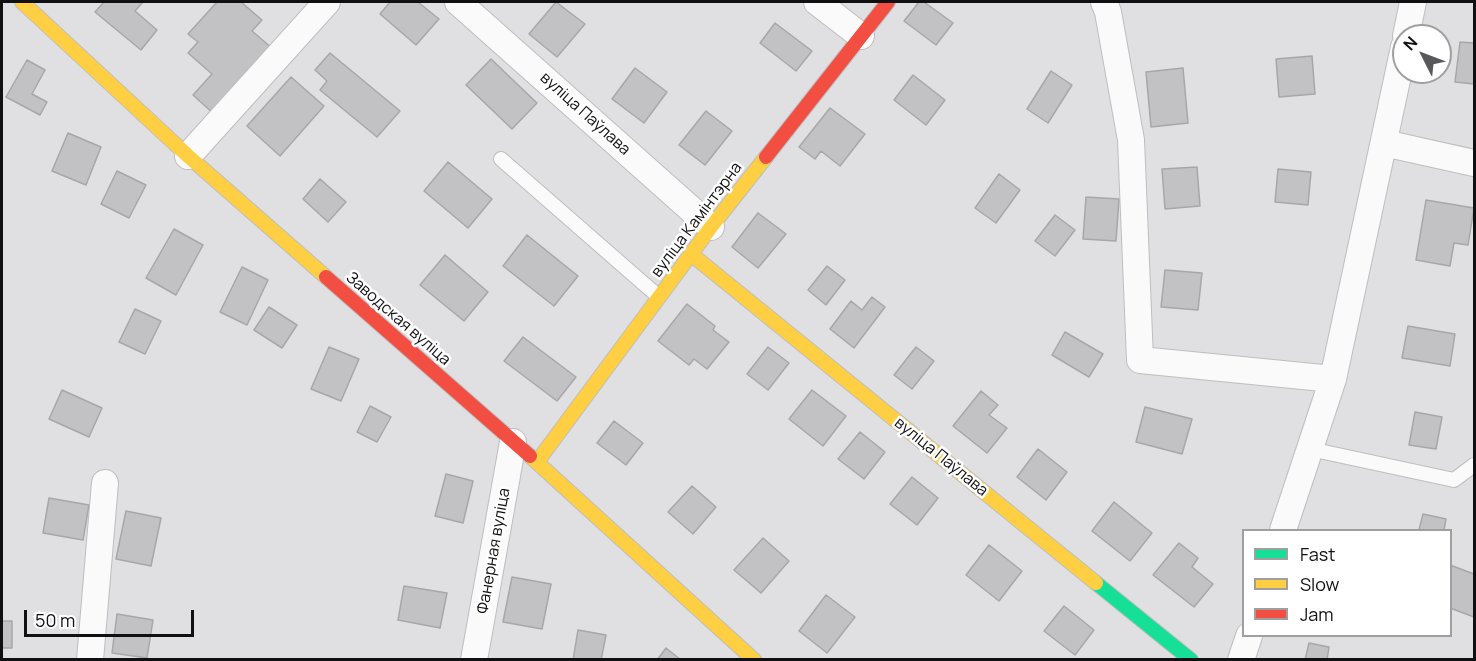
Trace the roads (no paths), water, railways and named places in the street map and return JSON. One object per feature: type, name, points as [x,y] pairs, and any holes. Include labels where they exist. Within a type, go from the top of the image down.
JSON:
[{"type":"street","name":"Заводская вуліца","points":[[22,2],[188,156],[537,462],[754,660]]},
{"type":"street","points":[[188,156],[327,2]]},
{"type":"street","name":"вуліца Паўлава","points":[[458,2],[711,227]]},
{"type":"street","points":[[817,2],[861,36]]},
{"type":"street","name":"вуліца Камінтэрна","points":[[537,462],[711,227],[888,2]]},
{"type":"street","points":[[1104,2],[1108,12],[1131,140],[1140,360],[1333,379]]},
{"type":"street","points":[[1408,24],[1413,2]]},
{"type":"street","points":[[1284,529],[1333,379],[1396,84]]},
{"type":"street","points":[[1384,143],[1474,163]]},
{"type":"street","name":"вуліца Паўлава","points":[[691,254],[1191,660]]},
{"type":"street","name":"Фанерная вуліца","points":[[474,660],[513,442]]},
{"type":"street","points":[[90,660],[105,483]]},
{"type":"street","points":[[1241,660],[1249,637]]},
{"type":"lane","points":[[501,159],[659,297]]},
{"type":"lane","points":[[1310,449],[1454,480],[1474,465]]}]
